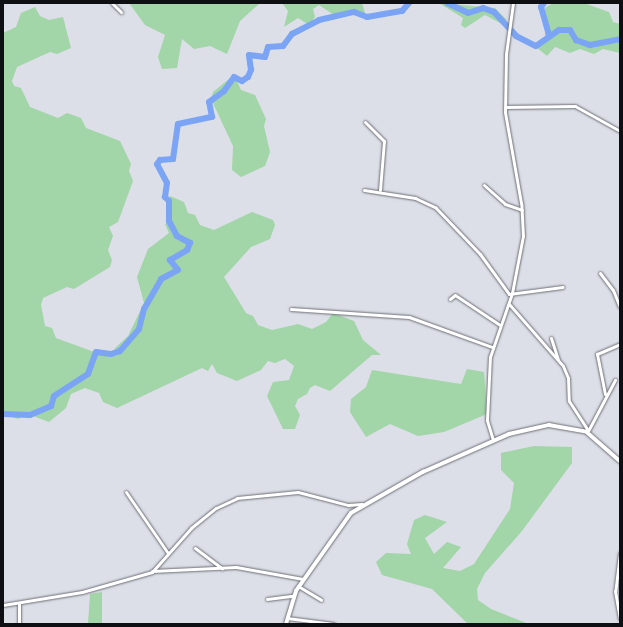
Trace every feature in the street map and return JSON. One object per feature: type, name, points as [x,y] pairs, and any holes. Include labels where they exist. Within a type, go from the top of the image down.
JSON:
[{"type":"street","points":[[112,3],[121,12]]},
{"type":"street","points":[[493,440],[488,424],[487,400],[492,347],[509,304],[522,248],[522,210],[505,106],[513,3]]},
{"type":"street","points":[[505,106],[575,106],[620,131]]},
{"type":"street","points":[[365,122],[384,141],[380,190]]},
{"type":"street","points":[[484,185],[505,204],[522,210]]},
{"type":"street","points":[[364,190],[380,190],[436,208],[476,249],[512,294]]},
{"type":"street","points":[[600,272],[613,290],[620,307]]},
{"type":"street","points":[[512,294],[563,287]]},
{"type":"street","points":[[450,299],[455,295],[500,325]]},
{"type":"street","points":[[509,304],[558,359],[567,373],[569,401],[588,431],[620,461]]},
{"type":"street","points":[[291,309],[409,317],[492,347]]},
{"type":"street","points":[[551,338],[558,359]]},
{"type":"street","points":[[605,394],[597,354],[620,344]]},
{"type":"street","points":[[588,431],[605,394],[615,380]]},
{"type":"street","points":[[286,624],[293,596],[298,586],[346,518],[362,504],[493,440],[538,426],[588,431]]},
{"type":"street","points":[[126,492],[168,553]]},
{"type":"street","points":[[152,572],[168,553],[205,516],[237,498],[298,492],[348,505],[362,504]]},
{"type":"street","points":[[196,548],[222,568]]},
{"type":"street","points":[[620,553],[616,591],[620,619]]},
{"type":"street","points":[[3,605],[82,592],[152,572],[236,567],[303,579]]},
{"type":"street","points":[[298,586],[321,600]]},
{"type":"street","points":[[267,599],[293,596]]},
{"type":"street","points":[[19,602],[19,624]]},
{"type":"street","points":[[287,618],[334,624]]},
{"type":"green space","points":[[129,3],[260,3],[240,21],[227,54],[210,46],[194,49],[182,39],[177,68],[162,69],[158,57],[165,35],[145,25]]},
{"type":"green space","points":[[282,3],[362,3],[365,13],[337,17],[319,5],[313,9],[315,17],[309,25],[298,18],[284,27],[288,11]]},
{"type":"green space","points":[[439,3],[495,8],[507,20],[500,23],[485,15],[465,28],[461,25],[463,18]]},
{"type":"green space","points":[[553,3],[584,3],[609,12],[613,22],[620,24],[620,53],[603,49],[594,54],[580,49],[570,53],[555,47],[547,56],[535,46],[545,37],[545,8]]},
{"type":"green space","points":[[35,7],[40,16],[49,20],[63,17],[71,48],[57,54],[50,52],[17,67],[12,81],[14,86],[21,88],[30,107],[58,118],[67,113],[81,118],[86,128],[120,141],[131,164],[129,171],[133,181],[118,222],[109,227],[113,236],[108,250],[112,260],[110,267],[74,289],[67,287],[43,298],[41,305],[45,326],[52,328],[56,338],[105,356],[118,350],[114,349],[128,336],[144,303],[137,277],[148,249],[169,233],[165,224],[170,221],[170,196],[184,202],[188,213],[195,215],[200,225],[214,230],[252,212],[273,220],[275,225],[270,239],[251,247],[224,277],[246,313],[253,316],[258,325],[272,330],[298,324],[312,329],[326,322],[333,313],[354,321],[363,340],[381,355],[372,355],[330,391],[315,385],[310,388],[307,394],[298,399],[295,406],[300,415],[295,429],[283,429],[267,396],[273,382],[289,380],[294,366],[285,359],[275,363],[268,361],[261,370],[237,381],[217,373],[212,364],[208,371],[202,368],[117,408],[103,402],[99,393],[85,388],[71,394],[66,408],[49,422],[28,414],[18,419],[3,414],[3,33],[16,27],[21,13]]},
{"type":"green space","points":[[230,78],[237,81],[241,90],[255,95],[266,119],[264,126],[270,152],[265,166],[241,177],[232,170],[233,146],[211,99],[213,92]]},
{"type":"green space","points":[[467,369],[484,372],[487,414],[444,432],[418,436],[390,424],[366,437],[350,412],[351,399],[366,387],[372,370],[461,384]]},
{"type":"green space","points":[[534,446],[572,447],[572,463],[522,531],[485,573],[477,589],[478,600],[491,609],[529,624],[468,624],[432,589],[382,575],[376,562],[386,553],[411,554],[407,544],[414,520],[425,515],[447,522],[425,538],[434,554],[447,542],[461,547],[443,568],[460,571],[474,564],[510,509],[514,483],[501,470],[501,453]]},
{"type":"green space","points":[[102,592],[102,624],[88,624],[90,594]]},
{"type":"waterway","points":[[3,414],[30,415],[51,406],[54,396],[88,374],[96,352],[111,354],[120,351],[139,329],[144,309],[161,279],[178,270],[170,260],[187,250],[190,243],[177,236],[169,221],[169,201],[165,197],[167,183],[157,164],[160,160],[173,159],[178,124],[212,117],[209,102],[224,91],[234,77],[242,81],[248,77],[251,70],[249,55],[265,57],[268,47],[283,46],[292,34],[319,20],[354,12],[367,17],[402,11],[409,3]]},
{"type":"waterway","points":[[447,3],[468,13],[483,8],[494,12],[516,36],[536,46],[559,30],[570,30],[576,40],[590,45],[620,39]]},
{"type":"waterway","points":[[544,3],[541,7],[549,35]]}]
